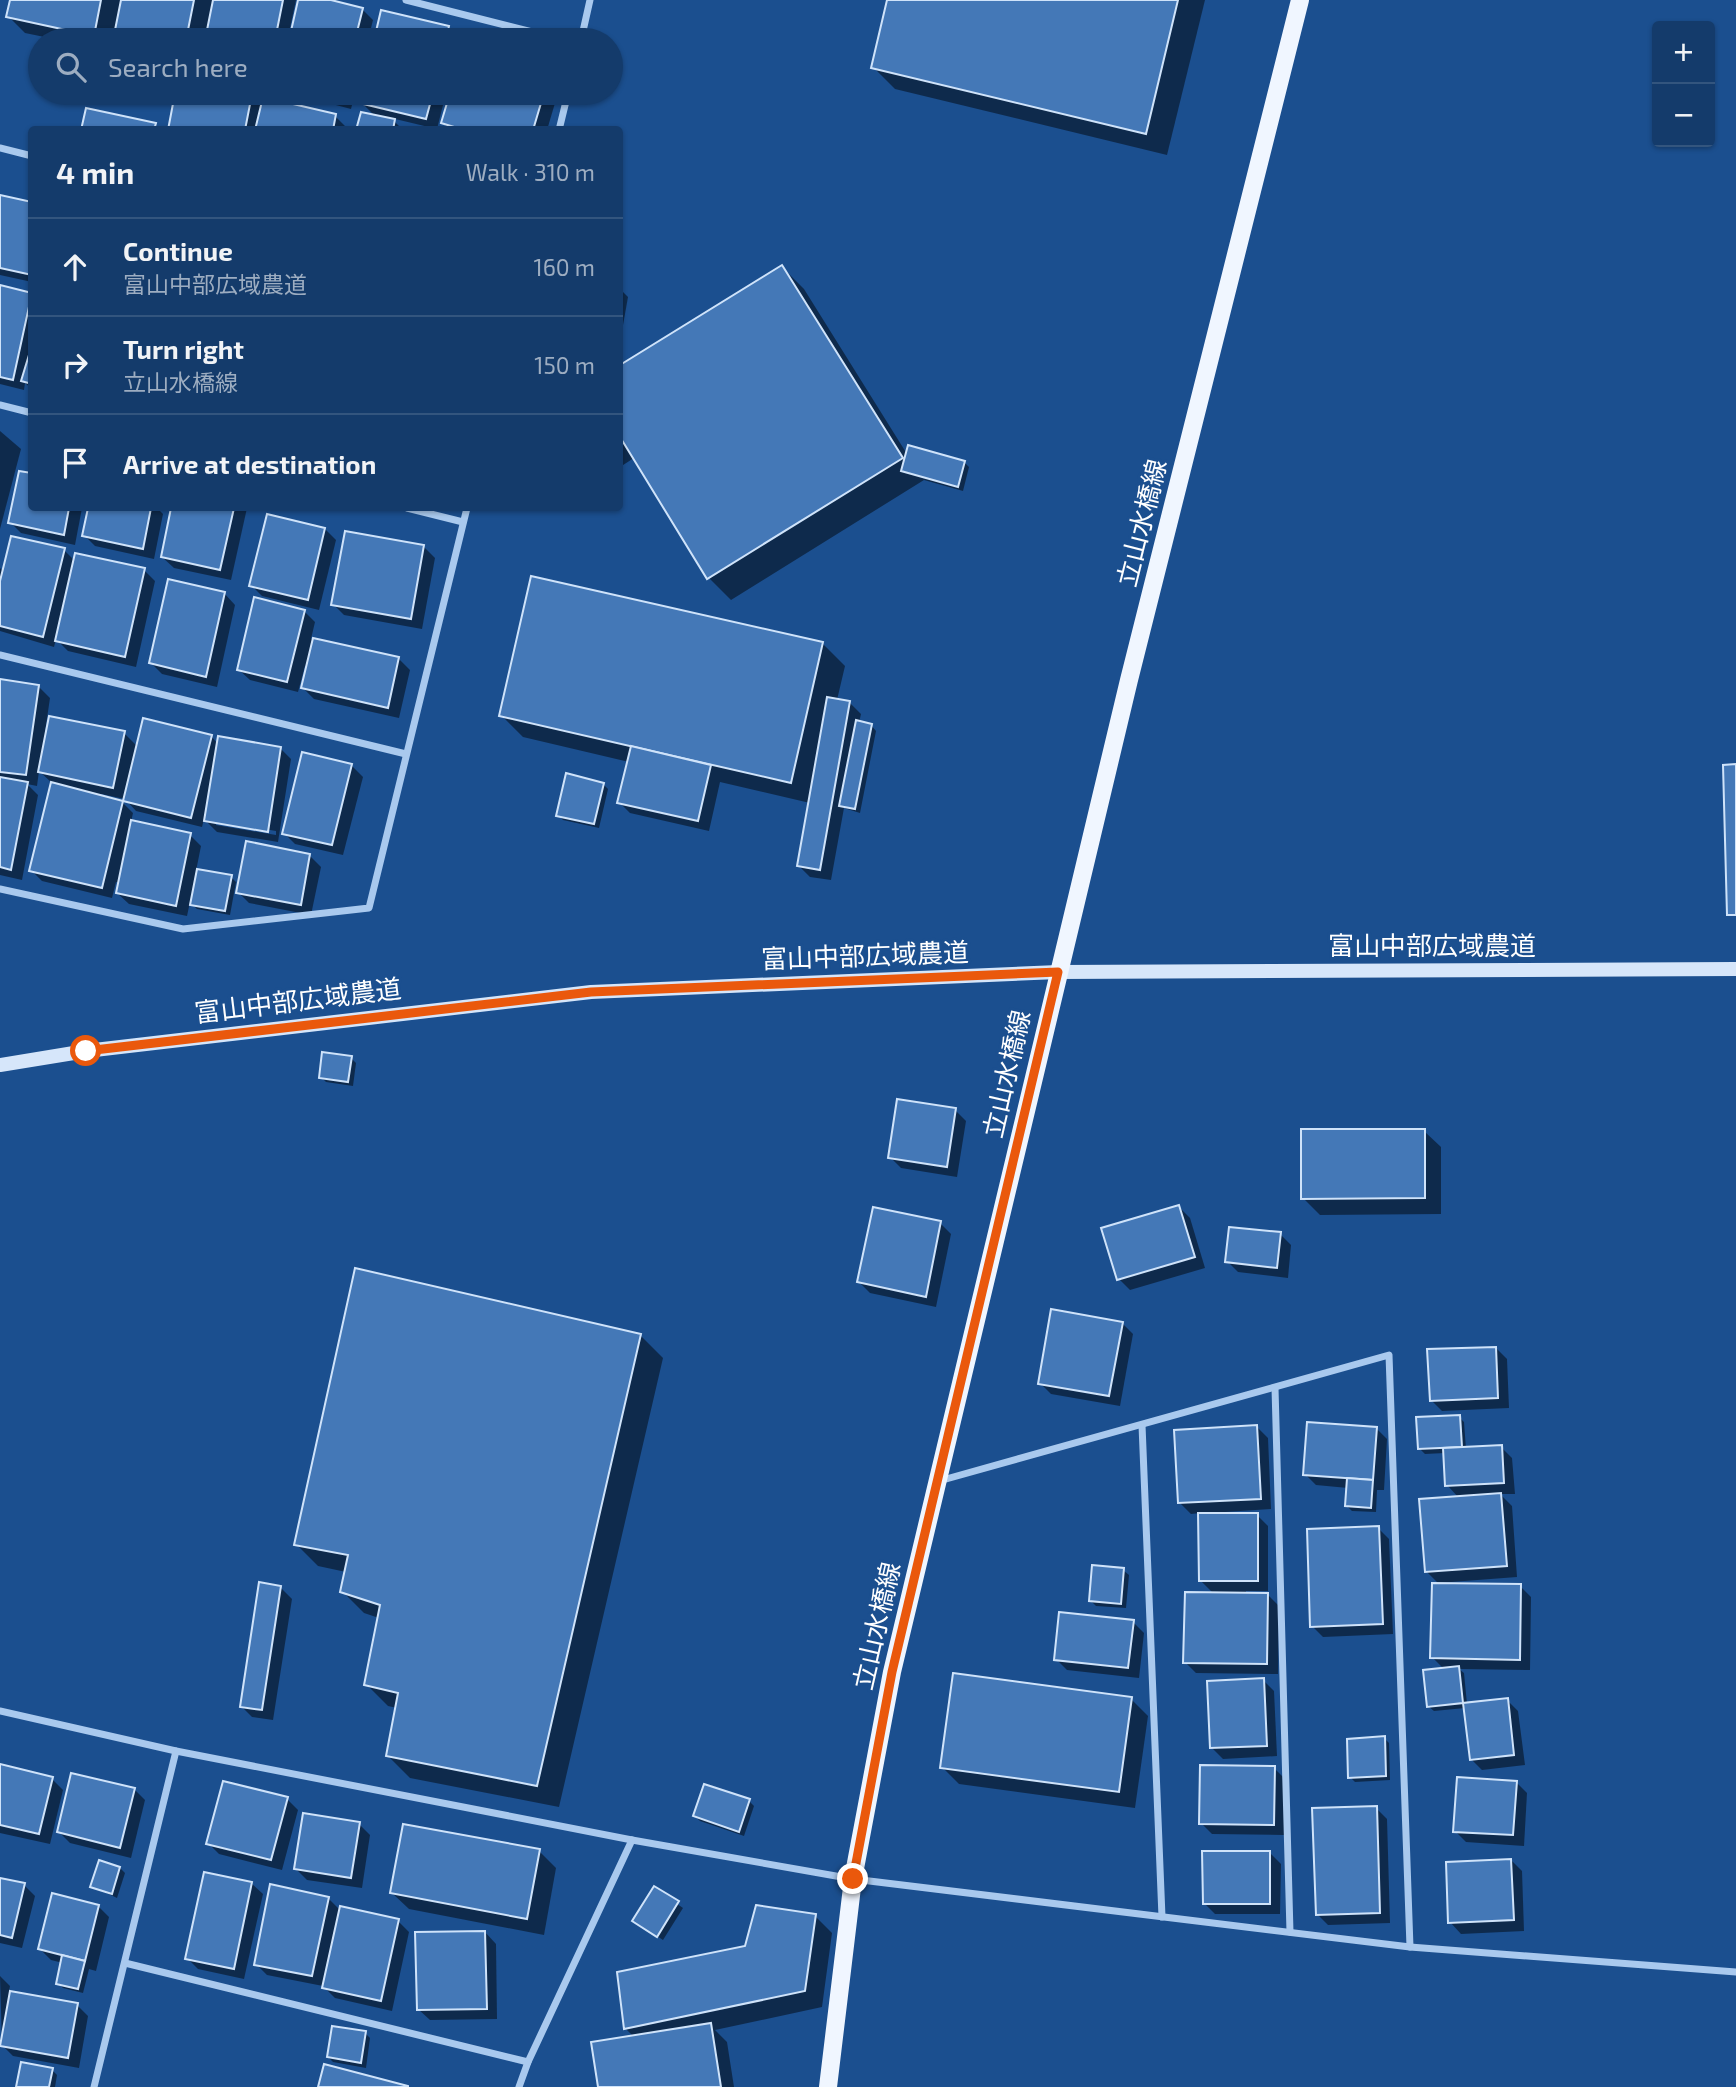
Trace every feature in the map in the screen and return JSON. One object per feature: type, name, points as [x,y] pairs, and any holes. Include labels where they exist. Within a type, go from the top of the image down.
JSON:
[{"type":"main road","name":"立山水橋線","points":[[828,2087],[853,1879],[892,1672],[1058,972],[1300,0]]},
{"type":"street","points":[[406,0],[517,28]]},
{"type":"street","points":[[583,28],[590,0]]},
{"type":"street","points":[[560,126],[565,105]]},
{"type":"street","points":[[0,148],[28,155]]},
{"type":"street","points":[[0,405],[28,412]]},
{"type":"street","points":[[419,511],[463,522]]},
{"type":"street","points":[[0,889],[183,929],[369,908],[466,511]]},
{"type":"street","points":[[0,655],[406,754]]},
{"type":"street","name":"富山中部広域農道","points":[[0,1065],[86,1051],[591,992],[1058,972],[1736,969]]},
{"type":"street","points":[[937,1482],[1389,1355],[1410,1947]]},
{"type":"street","points":[[1275,1388],[1290,1932]]},
{"type":"street","points":[[1142,1425],[1162,1917]]},
{"type":"street","points":[[0,1711],[176,1751],[632,1840],[853,1879],[1410,1947],[1736,1972]]},
{"type":"street","points":[[94,2087],[176,1751]]},
{"type":"street","points":[[519,2087],[528,2062],[632,1840]]},
{"type":"street","points":[[125,1963],[528,2062]]},
{"type":"building","points":[[10,0],[101,0],[96,28],[57,28],[6,17]]},
{"type":"building","points":[[121,0],[194,0],[188,28],[115,28]]},
{"type":"building","points":[[213,0],[283,0],[277,28],[207,28]]},
{"type":"building","points":[[298,0],[331,0],[363,8],[358,28],[292,28]]},
{"type":"building","points":[[887,0],[1178,0],[1146,134],[871,68]]},
{"type":"building","points":[[381,10],[449,26],[449,28],[377,28]]},
{"type":"building","points":[[173,105],[250,105],[246,126],[169,126]]},
{"type":"building","points":[[261,105],[297,105],[336,114],[334,126],[256,126]]},
{"type":"building","points":[[367,105],[430,105],[426,119]]},
{"type":"building","points":[[446,105],[540,105],[534,126],[451,126],[441,123]]},
{"type":"building","points":[[86,108],[156,123],[155,126],[82,126]]},
{"type":"building","points":[[361,112],[395,119],[394,126],[357,126]]},
{"type":"building","points":[[0,195],[28,201],[28,274],[0,268]]},
{"type":"building","points":[[782,265],[903,458],[707,579],[623,442],[623,363]]},
{"type":"building","points":[[0,285],[28,292],[28,311],[13,380],[0,377]]},
{"type":"building","points":[[28,358],[28,383],[21,381]]},
{"type":"building","points":[[908,445],[965,461],[958,487],[901,471]]},
{"type":"building","points":[[19,471],[28,472],[28,511],[68,511],[64,535],[8,523]]},
{"type":"building","points":[[87,511],[150,511],[143,549],[82,536]]},
{"type":"building","points":[[170,511],[233,511],[220,570],[161,557]]},
{"type":"building","points":[[267,514],[325,528],[308,600],[249,586]]},
{"type":"building","points":[[345,531],[424,545],[411,619],[331,605]]},
{"type":"building","points":[[11,536],[65,548],[43,637],[0,626],[0,581]]},
{"type":"building","points":[[75,553],[145,568],[125,657],[55,641]]},
{"type":"building","points":[[531,576],[823,642],[791,783],[499,716]]},
{"type":"building","points":[[168,579],[225,592],[206,677],[149,663]]},
{"type":"building","points":[[254,597],[305,610],[287,682],[237,670]]},
{"type":"building","points":[[313,638],[399,657],[388,708],[301,688]]},
{"type":"building","points":[[0,679],[39,685],[26,775],[0,772]]},
{"type":"building","points":[[827,697],[850,701],[820,870],[797,866]]},
{"type":"building","points":[[49,716],[125,731],[113,788],[38,772]]},
{"type":"building","points":[[143,718],[212,735],[191,818],[123,801]]},
{"type":"building","points":[[856,720],[872,724],[855,809],[839,806]]},
{"type":"building","points":[[218,736],[281,747],[268,832],[204,821]]},
{"type":"building","points":[[631,746],[711,765],[698,821],[617,803]]},
{"type":"building","points":[[302,752],[352,764],[332,845],[282,834]]},
{"type":"building","points":[[1736,764],[1736,915],[1727,915],[1723,765]]},
{"type":"building","points":[[566,773],[604,783],[594,824],[556,816]]},
{"type":"building","points":[[0,777],[28,782],[11,870],[0,867]]},
{"type":"building","points":[[51,782],[123,801],[102,888],[29,871]]},
{"type":"building","points":[[131,820],[191,833],[176,906],[116,893]]},
{"type":"building","points":[[246,841],[310,854],[301,905],[236,893]]},
{"type":"building","points":[[197,869],[232,875],[225,911],[190,905]]},
{"type":"building","points":[[322,1052],[352,1056],[348,1082],[319,1078]]},
{"type":"building","points":[[897,1099],[956,1108],[947,1167],[888,1158]]},
{"type":"building","points":[[1301,1129],[1425,1129],[1425,1198],[1301,1199]]},
{"type":"building","points":[[1179,1205],[1195,1257],[1117,1280],[1101,1228]]},
{"type":"building","points":[[873,1207],[941,1221],[926,1297],[857,1282]]},
{"type":"building","points":[[1229,1227],[1281,1232],[1277,1268],[1225,1262]]},
{"type":"building","points":[[355,1268],[641,1334],[537,1786],[386,1756],[398,1693],[364,1685],[380,1605],[340,1592],[348,1555],[294,1545]]},
{"type":"building","points":[[1051,1309],[1123,1322],[1109,1396],[1038,1384]]},
{"type":"building","points":[[1496,1347],[1498,1398],[1430,1401],[1427,1349]]},
{"type":"building","points":[[1460,1415],[1462,1447],[1418,1449],[1416,1417]]},
{"type":"building","points":[[1307,1422],[1377,1427],[1373,1480],[1303,1475]]},
{"type":"building","points":[[1257,1425],[1261,1499],[1178,1503],[1174,1430]]},
{"type":"building","points":[[1502,1445],[1504,1483],[1445,1486],[1443,1448]]},
{"type":"building","points":[[1347,1478],[1373,1480],[1371,1508],[1345,1506]]},
{"type":"building","points":[[1501,1493],[1507,1566],[1425,1572],[1419,1499]]},
{"type":"building","points":[[1198,1513],[1258,1513],[1258,1581],[1199,1581]]},
{"type":"building","points":[[1379,1526],[1383,1624],[1310,1627],[1307,1529]]},
{"type":"building","points":[[1092,1565],[1124,1568],[1121,1604],[1089,1601]]},
{"type":"building","points":[[259,1582],[281,1586],[262,1710],[240,1707]]},
{"type":"building","points":[[1432,1583],[1521,1584],[1520,1660],[1430,1658]]},
{"type":"building","points":[[1185,1592],[1268,1593],[1267,1664],[1183,1663]]},
{"type":"building","points":[[1059,1612],[1134,1620],[1128,1668],[1054,1660]]},
{"type":"building","points":[[1459,1666],[1463,1703],[1427,1707],[1423,1670]]},
{"type":"building","points":[[953,1673],[1132,1697],[1119,1792],[940,1768]]},
{"type":"building","points":[[1264,1678],[1267,1746],[1210,1748],[1207,1681]]},
{"type":"building","points":[[1508,1698],[1514,1755],[1470,1760],[1463,1703]]},
{"type":"building","points":[[1385,1736],[1386,1776],[1348,1778],[1347,1739]]},
{"type":"building","points":[[0,1764],[53,1777],[39,1834],[0,1825]]},
{"type":"building","points":[[1200,1765],[1275,1766],[1274,1825],[1199,1824]]},
{"type":"building","points":[[71,1773],[135,1788],[120,1848],[57,1832]]},
{"type":"building","points":[[1457,1777],[1517,1781],[1513,1835],[1453,1832]]},
{"type":"building","points":[[223,1781],[288,1797],[271,1860],[206,1844]]},
{"type":"building","points":[[704,1784],[750,1799],[739,1832],[693,1816]]},
{"type":"building","points":[[1377,1806],[1380,1913],[1316,1915],[1312,1808]]},
{"type":"building","points":[[303,1813],[360,1822],[351,1878],[294,1869]]},
{"type":"building","points":[[403,1824],[540,1849],[527,1919],[390,1893]]},
{"type":"building","points":[[1202,1851],[1270,1851],[1270,1904],[1203,1904]]},
{"type":"building","points":[[1511,1859],[1514,1920],[1448,1923],[1446,1862]]},
{"type":"building","points":[[99,1860],[120,1867],[112,1894],[90,1887]]},
{"type":"building","points":[[204,1872],[252,1882],[234,1969],[185,1959]]},
{"type":"building","points":[[0,1878],[25,1883],[12,1938],[0,1935]]},
{"type":"building","points":[[270,1884],[329,1897],[312,1976],[254,1965]]},
{"type":"building","points":[[654,1886],[679,1901],[657,1937],[632,1921]]},
{"type":"building","points":[[52,1893],[99,1905],[85,1961],[38,1949]]},
{"type":"building","points":[[756,1905],[816,1914],[805,1991],[624,2029],[617,1972],[745,1946]]},
{"type":"building","points":[[340,1906],[399,1919],[381,2001],[322,1988]]},
{"type":"building","points":[[485,1931],[487,2009],[417,2010],[415,1932]]},
{"type":"building","points":[[62,1955],[85,1961],[78,1989],[56,1984]]},
{"type":"building","points":[[10,1991],[78,2003],[68,2058],[0,2046]]},
{"type":"building","points":[[711,2023],[721,2087],[598,2087],[591,2042]]},
{"type":"building","points":[[332,2026],[366,2031],[361,2063],[327,2057]]},
{"type":"building","points":[[21,2062],[53,2068],[49,2087],[16,2087]]},
{"type":"building","points":[[324,2064],[408,2086],[408,2087],[318,2087]]},
{"type":"route","points":[[86,1051],[591,992],[1058,972],[892,1672],[853,1879]]}]
